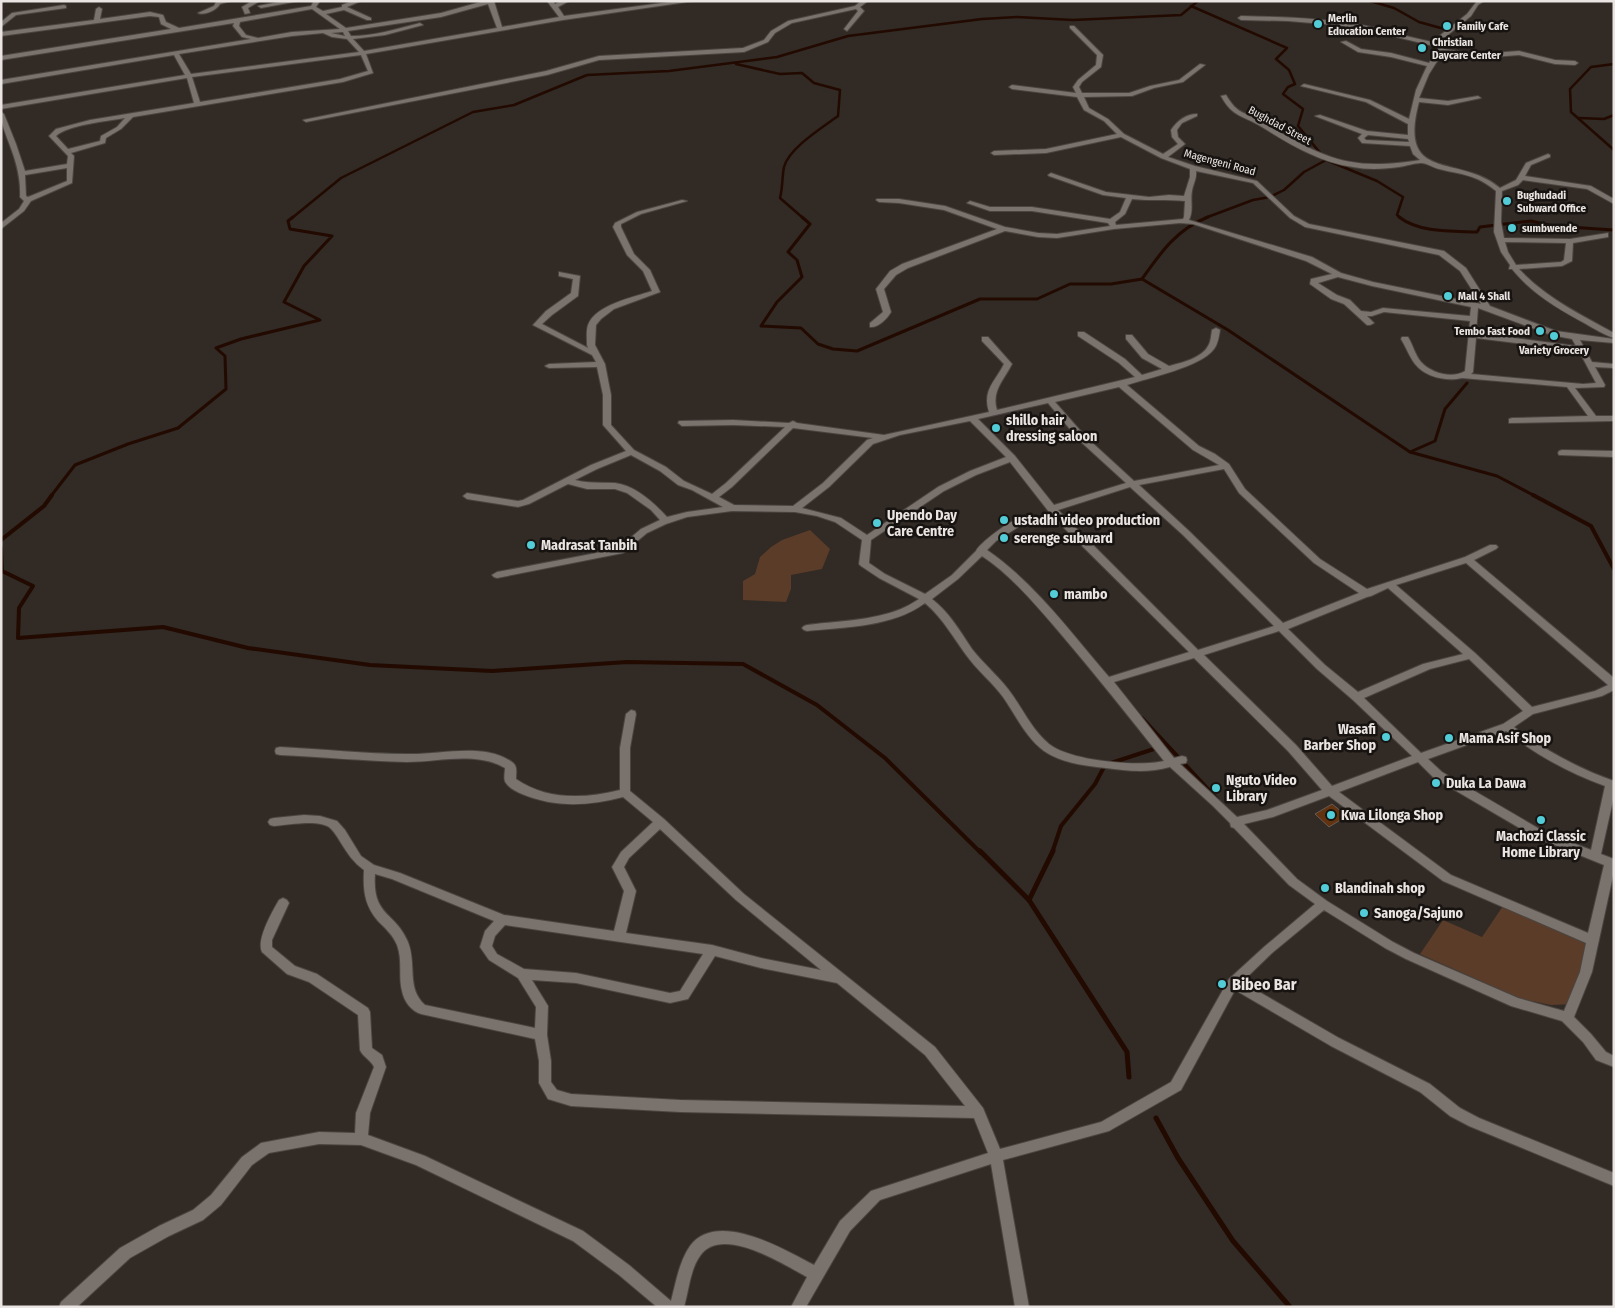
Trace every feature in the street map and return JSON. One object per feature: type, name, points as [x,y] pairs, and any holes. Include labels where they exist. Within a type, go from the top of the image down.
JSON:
[{"type":"street","points":[[202,13],[216,7],[218,3],[228,1]]},
{"type":"street","points":[[244,7],[296,1]]},
{"type":"street","points":[[1,82],[265,39],[345,30],[451,13],[490,1],[500,28]]},
{"type":"street","points":[[550,1],[556,6],[563,18]]},
{"type":"street","points":[[556,6],[566,1]]},
{"type":"street","points":[[1,107],[189,76],[363,53],[563,18],[690,1]]},
{"type":"street","points":[[306,120],[546,73],[599,58],[744,50],[766,41],[773,32],[790,22],[857,6],[865,1]]},
{"type":"street","points":[[1481,1],[1476,4],[1469,15],[1441,35],[1440,47],[1425,71],[1411,123],[1410,140],[1423,161],[1495,184],[1499,190],[1497,227],[1500,240],[1512,267],[1533,289],[1614,336]]},
{"type":"street","points":[[323,13],[345,8],[346,5],[358,2]]},
{"type":"street","points":[[1,58],[237,21],[315,4],[323,13],[345,30],[349,38],[363,53],[371,72],[341,81],[82,124],[54,132],[53,138],[71,156],[68,184],[28,200],[22,210],[1,227]]},
{"type":"street","points":[[847,29],[861,11],[857,6]]},
{"type":"street","points":[[1,25],[14,14],[64,7]]},
{"type":"street","points":[[345,8],[369,19]]},
{"type":"street","points":[[97,21],[99,9]]},
{"type":"street","points":[[1,34],[158,15],[161,16],[163,23],[178,30]]},
{"type":"street","points":[[1240,18],[1271,17],[1330,22],[1368,28],[1479,56],[1512,52],[1555,62],[1575,64]]},
{"type":"street","points":[[237,21],[236,26],[244,36],[265,39]]},
{"type":"street","points":[[324,31],[333,37],[349,38],[420,25]]},
{"type":"street","points":[[1072,26],[1096,50],[1101,61],[1096,71],[1077,84],[1076,87],[1080,95]]},
{"type":"street","points":[[1344,42],[1360,51],[1391,55],[1430,64]]},
{"type":"street","points":[[176,54],[189,76],[198,105]]},
{"type":"street","points":[[1012,87],[1080,95],[1134,94],[1152,87],[1182,81],[1202,65]]},
{"type":"street","points":[[1304,86],[1368,101],[1411,123]]},
{"type":"street","name":"Magengeni Road","points":[[1080,95],[1086,109],[1106,120],[1122,135],[1163,157],[1193,168],[1255,182],[1292,217],[1307,226],[1441,253],[1463,270],[1486,308]]},
{"type":"street","name":"Bughdad Street","points":[[1224,96],[1235,113],[1256,121],[1289,143],[1334,162],[1372,166],[1401,165],[1423,161]]},
{"type":"street","points":[[1417,100],[1448,103],[1478,98]]},
{"type":"street","points":[[1,114],[11,142],[19,156],[23,197],[28,200]]},
{"type":"street","points":[[1163,157],[1182,144],[1175,137],[1174,130],[1180,122],[1195,115]]},
{"type":"street","points":[[1318,116],[1366,133],[1361,138],[1364,142],[1410,140]]},
{"type":"street","points":[[66,152],[103,142],[103,137],[115,132],[130,117]]},
{"type":"street","points":[[994,153],[1046,151],[1122,135]]},
{"type":"street","points":[[1499,190],[1516,185],[1523,178],[1528,164],[1548,156]]},
{"type":"street","points":[[21,174],[71,165]]},
{"type":"street","points":[[1185,221],[1189,214],[1189,188],[1194,181],[1193,168]]},
{"type":"street","points":[[1051,175],[1097,192],[1189,199]]},
{"type":"street","points":[[1523,178],[1589,187],[1614,202]]},
{"type":"street","points":[[1113,224],[1122,213],[1130,196]]},
{"type":"street","points":[[879,200],[945,208],[1025,234],[1057,236],[1113,224],[1185,221],[1222,230],[1309,259],[1338,275],[1372,284],[1476,305],[1554,333],[1575,338],[1614,341]]},
{"type":"street","points":[[684,201],[639,212],[618,223],[617,227],[631,255],[646,270],[656,292],[611,307],[598,317],[592,325],[591,345],[593,353],[601,364],[608,395],[607,426],[630,452],[663,470],[681,483],[732,508]]},
{"type":"street","points":[[970,203],[990,209],[1032,209],[1113,224]]},
{"type":"street","points":[[873,325],[888,312],[880,289],[893,273],[905,266],[1004,228]]},
{"type":"street","points":[[1500,240],[1570,241],[1606,234]]},
{"type":"street","points":[[1512,267],[1562,264],[1568,261],[1570,241]]},
{"type":"street","points":[[562,274],[577,278],[575,294],[548,313],[537,325],[593,353]]},
{"type":"street","points":[[1338,275],[1314,281],[1314,284],[1334,297],[1347,302],[1370,323]]},
{"type":"street","points":[[1405,339],[1422,367],[1444,376],[1458,378],[1464,376],[1469,372],[1473,319],[1476,305]]},
{"type":"street","points":[[1360,313],[1372,314],[1383,310],[1473,319]]},
{"type":"street","points":[[795,509],[826,485],[870,442],[1141,378],[1204,355],[1212,347],[1216,330]]},
{"type":"street","points":[[1080,334],[1122,361],[1141,378]]},
{"type":"street","points":[[1472,335],[1581,348]]},
{"type":"street","points":[[1130,337],[1145,356],[1168,369]]},
{"type":"street","points":[[1464,376],[1570,386],[1601,385],[1592,364],[1575,338]]},
{"type":"street","points":[[985,339],[1008,364],[990,393],[988,400],[994,413]]},
{"type":"street","points":[[549,366],[601,364]]},
{"type":"street","points":[[1592,364],[1614,366]]},
{"type":"street","points":[[1121,384],[1196,448],[1226,466],[1242,491],[1317,561],[1368,594]]},
{"type":"street","points":[[1570,386],[1593,418]]},
{"type":"street","points":[[1050,401],[1083,439],[1130,484],[1186,533],[1321,667],[1357,697],[1438,776],[1539,834],[1612,863],[1583,981],[1570,1015],[1566,1016]]},
{"type":"street","points":[[972,418],[1012,458],[1060,518],[1195,654],[1292,748],[1331,792],[1447,878],[1594,941]]},
{"type":"street","points":[[1512,421],[1614,418]]},
{"type":"street","points":[[682,422],[793,424],[831,428],[883,438]]},
{"type":"street","points":[[712,498],[729,485],[793,424]]},
{"type":"street","points":[[467,496],[518,504],[526,502],[630,452]]},
{"type":"street","points":[[1562,453],[1614,454]]},
{"type":"street","points":[[1012,458],[973,473],[941,489],[868,539],[864,564],[874,573],[927,599],[945,618],[978,663],[998,683],[1020,717],[1046,747],[1082,761],[1105,765],[1153,767],[1177,761]]},
{"type":"street","points":[[1052,509],[1130,484],[1226,466]]},
{"type":"street","points":[[568,481],[587,486],[616,486],[630,491],[654,508],[666,521]]},
{"type":"street","points":[[497,575],[620,551],[631,545],[644,532],[666,521],[695,513],[732,508],[795,509],[838,520],[868,539]]},
{"type":"street","points":[[807,628],[882,619],[914,607],[955,578],[980,550],[1021,521],[1060,518]]},
{"type":"street","points":[[1107,680],[1281,628],[1368,594],[1388,584],[1468,559],[1493,547]]},
{"type":"street","points":[[980,550],[1005,567],[1177,761],[1235,824],[1293,882],[1389,946],[1516,1002],[1566,1016],[1588,1038],[1591,1045],[1601,1056],[1614,1062]]},
{"type":"street","points":[[1235,824],[1238,821],[1269,814],[1331,792],[1418,758],[1507,727],[1530,711],[1598,694],[1614,685],[1468,559]]},
{"type":"street","points":[[1388,584],[1471,655],[1530,711]]},
{"type":"street","points":[[1357,697],[1427,666],[1471,655]]},
{"type":"street","points":[[624,793],[624,748],[631,714]]},
{"type":"street","points":[[1507,727],[1543,754],[1612,784],[1595,856]]},
{"type":"street","points":[[280,751],[408,758],[474,756],[503,760],[511,766],[510,781],[531,794],[549,798],[602,800],[624,793]]},
{"type":"street","points":[[624,793],[660,822],[740,897],[930,1051],[978,1112],[996,1156],[1022,1307]]},
{"type":"street","points":[[274,822],[304,819],[320,820],[332,824],[341,833],[357,859],[370,868],[396,876],[503,920],[712,950],[762,963],[838,978]]},
{"type":"street","points":[[619,936],[630,891],[618,867],[625,855],[660,822]]},
{"type":"street","points":[[370,868],[367,885],[370,905],[393,928],[400,940],[406,956],[407,992],[411,1002],[420,1009],[541,1035]]},
{"type":"street","points":[[283,903],[266,940],[266,948],[291,970],[313,978],[364,1012],[366,1050],[377,1059],[380,1067],[364,1113],[361,1139]]},
{"type":"street","points":[[798,1307],[845,1226],[876,1194],[996,1156],[1104,1127],[1176,1086],[1233,983],[1268,950],[1324,904]]},
{"type":"street","points":[[503,920],[489,934],[486,947],[493,957],[522,974],[576,978],[670,998],[684,995],[712,950]]},
{"type":"street","points":[[522,974],[542,1006],[541,1035],[545,1061],[544,1083],[553,1095],[571,1100],[680,1106],[978,1112]]},
{"type":"street","points":[[1233,983],[1335,1042],[1411,1080],[1455,1112],[1474,1122],[1614,1180]]},
{"type":"street","points":[[66,1307],[125,1253],[164,1231],[198,1215],[216,1200],[235,1174],[266,1146],[288,1141],[319,1138],[361,1139],[420,1160],[578,1236],[624,1270],[668,1307]]},
{"type":"street","points":[[677,1307],[691,1258],[702,1243],[711,1237],[750,1242],[816,1274]]},
{"type":"shaded area","points":[[810,530],[830,549],[822,569],[791,575],[791,589],[786,602],[743,600],[743,581],[755,574],[760,557],[782,540]]},
{"type":"shaded area","points":[[1503,906],[1586,939],[1593,952],[1576,1004],[1551,1005],[1521,999],[1420,954],[1443,920],[1482,937]]},
{"type":"building","name":"Kwa Lilonga Shop","points":[[1332,804],[1347,816],[1329,827],[1315,814]]},
{"type":"waterway","points":[[1192,6],[1198,1]]},
{"type":"waterway","points":[[1370,1],[1394,8],[1419,22],[1448,30]]},
{"type":"waterway","points":[[292,218],[341,178],[473,112],[514,105],[587,75],[669,71],[777,57],[848,36],[982,19],[1017,17],[1073,20],[1181,15],[1192,6]]},
{"type":"waterway","points":[[1192,6],[1287,48],[1276,59],[1289,70],[1295,84],[1288,87],[1283,94],[1303,109],[1298,126],[1326,160]]},
{"type":"waterway","points":[[736,64],[780,74],[802,73],[814,83],[840,90],[838,116],[799,145],[784,167],[780,198],[803,218]]},
{"type":"waterway","points":[[1614,64],[1591,67],[1570,89],[1571,112],[1614,150]]},
{"type":"waterway","points":[[1579,118],[1604,119],[1614,115]]},
{"type":"waterway","points":[[1205,218],[1253,200],[1270,197],[1284,190],[1304,172],[1326,160]]},
{"type":"waterway","points":[[1326,160],[1377,181],[1403,197],[1397,215],[1401,218]]},
{"type":"waterway","points":[[51,496],[75,465],[128,444],[178,428],[226,389],[225,356],[216,348],[241,339],[320,320],[284,302],[304,266],[332,236],[290,229],[288,221],[293,217]]},
{"type":"waterway","points":[[802,217],[810,224],[788,252],[797,260],[802,277],[777,302],[761,326],[801,328],[818,344],[833,349],[857,351],[980,299],[1037,299],[1070,284],[1111,284],[1142,279]]},
{"type":"waterway","points":[[1142,279],[1170,242],[1187,228],[1208,217]]},
{"type":"waterway","points":[[1399,217],[1426,229],[1446,231],[1477,232],[1480,227],[1531,221],[1553,226],[1614,230]]},
{"type":"waterway","points":[[1142,279],[1228,330],[1410,452]]},
{"type":"waterway","points":[[1410,452],[1435,441],[1445,409],[1467,383]]},
{"type":"waterway","points":[[1410,452],[1497,476],[1535,496]]},
{"type":"waterway","points":[[1,540],[44,506],[52,495]]},
{"type":"waterway","points":[[1533,495],[1591,526],[1614,569]]},
{"type":"waterway","points":[[1,548],[2,571],[33,586],[19,608],[18,638],[163,627],[248,648],[370,665],[492,671],[627,662],[743,664],[817,705],[885,758],[981,853]]},
{"type":"waterway","points":[[1142,718],[1217,799]]},
{"type":"waterway","points":[[1052,853],[1061,826],[1095,784],[1105,765],[1160,747]]},
{"type":"waterway","points":[[980,851],[1029,900]]},
{"type":"waterway","points":[[1029,900],[1053,851]]},
{"type":"waterway","points":[[1029,900],[1127,1052],[1129,1077]]},
{"type":"waterway","points":[[1156,1118],[1178,1158],[1233,1241],[1290,1307]]},
{"type":"place","name":"Merlin Education Center","points":[[1318,24]]},
{"type":"place","name":"Family Cafe","points":[[1447,26]]},
{"type":"place","name":"Christian Daycare Center","points":[[1422,48]]},
{"type":"place","name":"Bughudadi Subward Office","points":[[1507,201]]},
{"type":"place","name":"sumbwende","points":[[1512,228]]},
{"type":"place","name":"Mall 4 Shall","points":[[1448,296]]},
{"type":"place","name":"Tembo Fast Food","points":[[1540,331]]},
{"type":"place","name":"Variety Grocery","points":[[1554,336]]},
{"type":"place","name":"shillo hair dressing saloon","points":[[996,428]]},
{"type":"place","name":"ustadhi video production","points":[[1004,520]]},
{"type":"place","name":"Upendo Day Care Centre","points":[[877,523]]},
{"type":"place","name":"serenge subward","points":[[1004,538]]},
{"type":"place","name":"Madrasat Tanbih","points":[[531,545]]},
{"type":"place","name":"mambo","points":[[1054,594]]},
{"type":"place","name":"Wasafi Barber Shop","points":[[1386,737]]},
{"type":"place","name":"Mama Asif Shop","points":[[1449,738]]},
{"type":"place","name":"Duka La Dawa","points":[[1436,783]]},
{"type":"place","name":"Nguto Video Library","points":[[1216,788]]},
{"type":"place","name":"Kwa Lilonga Shop","points":[[1331,815]]},
{"type":"place","name":"Machozi Classic Home Library","points":[[1541,820]]},
{"type":"place","name":"Blandinah shop","points":[[1325,888]]},
{"type":"place","name":"Sanoga/Sajuno","points":[[1364,913]]},
{"type":"place","name":"Bibeo Bar","points":[[1222,984]]}]
